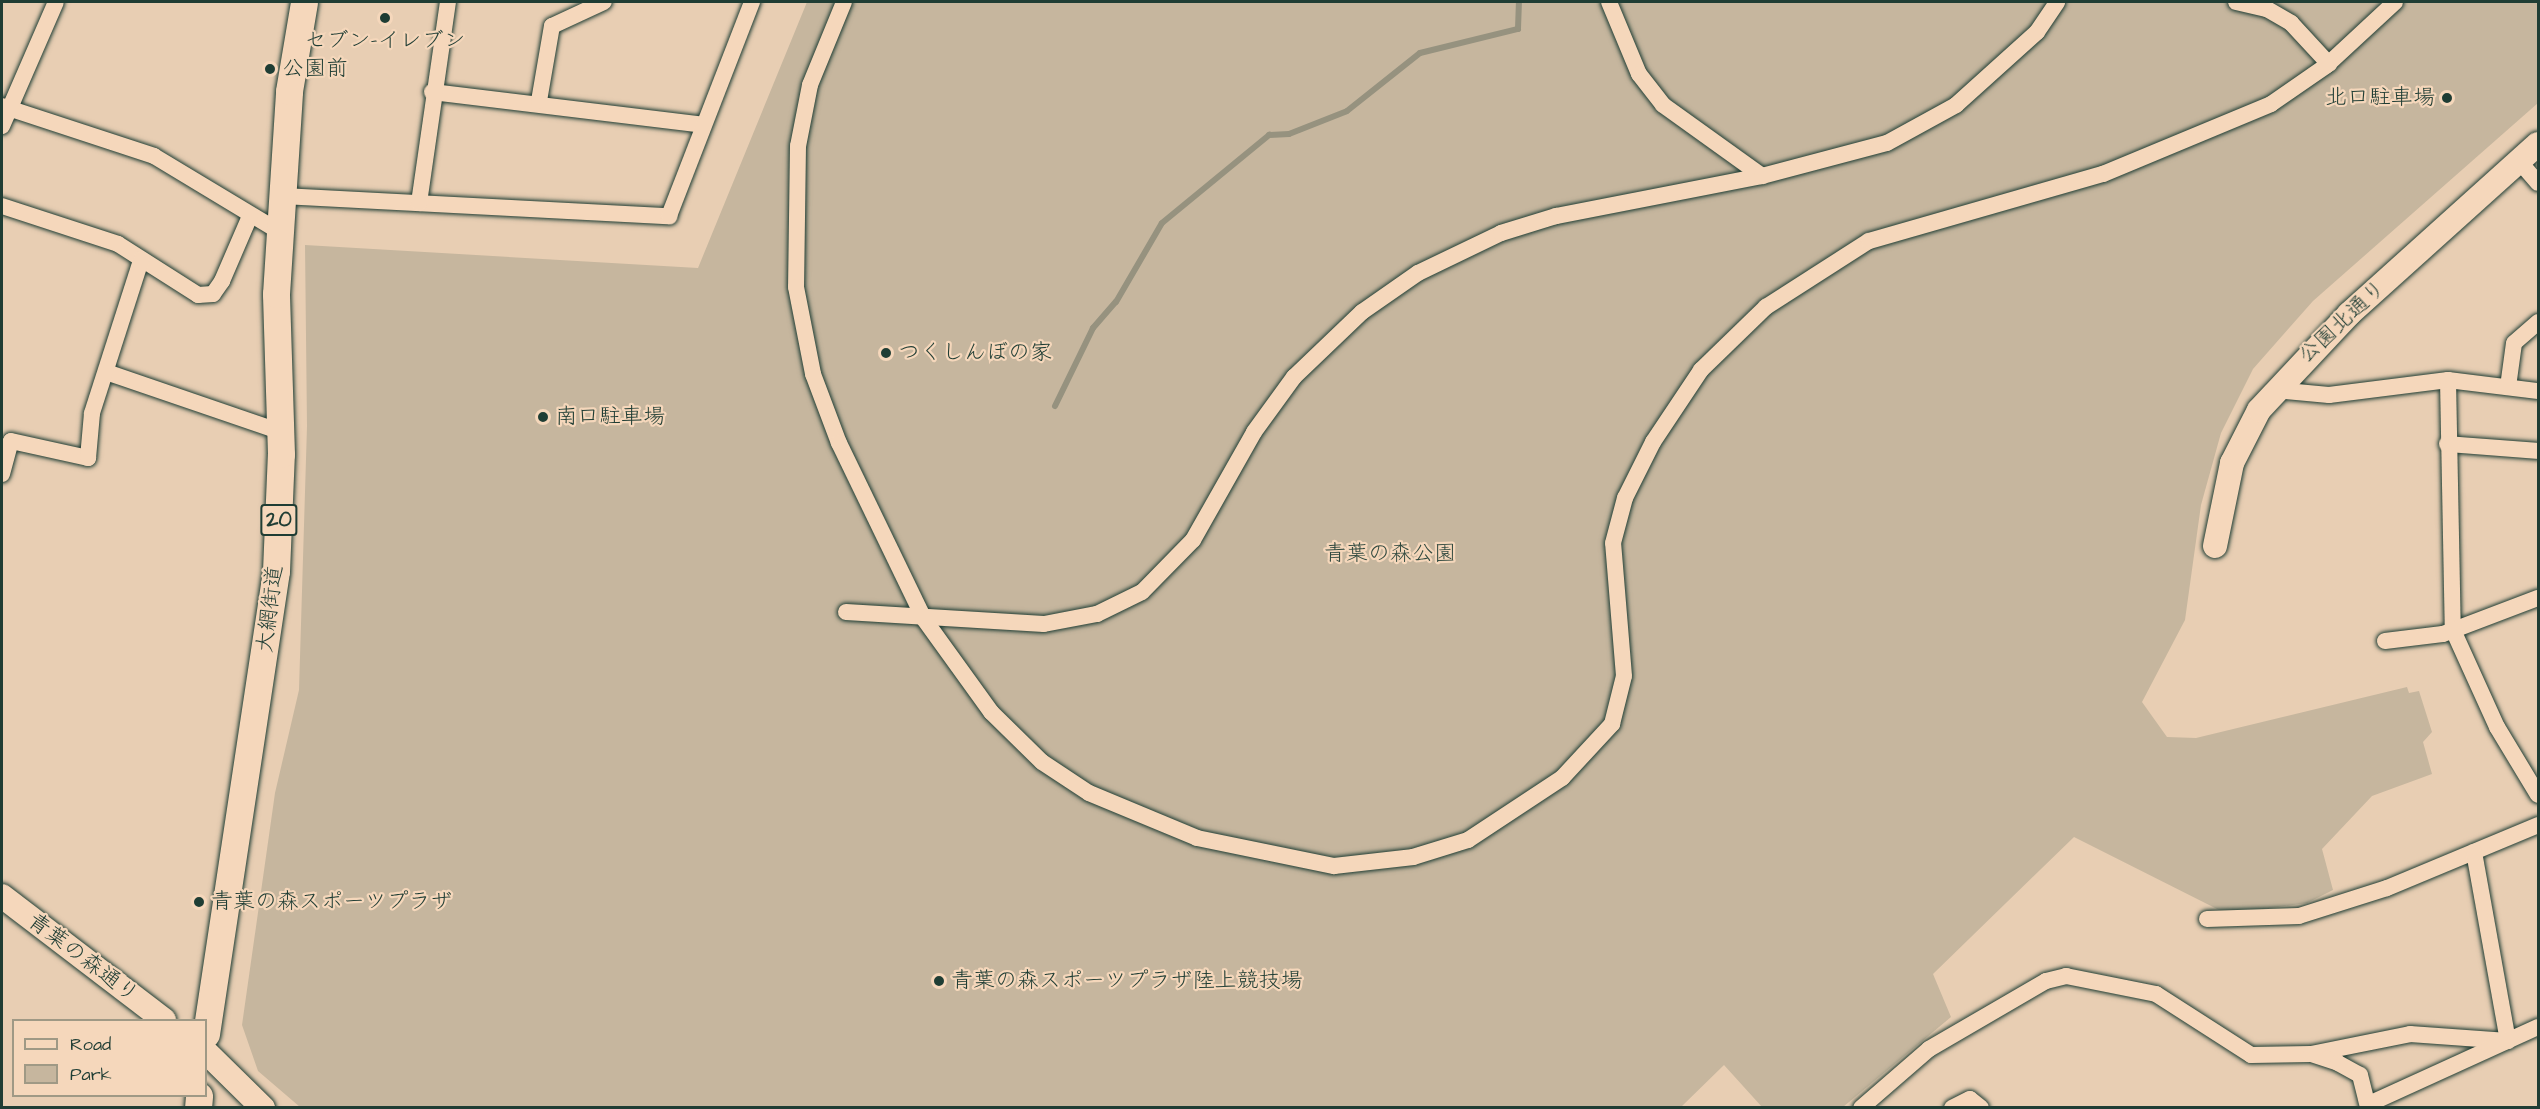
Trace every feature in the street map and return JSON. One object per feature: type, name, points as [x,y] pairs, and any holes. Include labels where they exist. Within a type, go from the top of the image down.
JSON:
[{"type":"main road","name":"大網街道","points":[[207,1027],[276,571],[281,432],[281,196],[304,2]]},
{"type":"street","points":[[2,126],[5,107],[56,2]]},
{"type":"street","points":[[419,203],[432,92],[448,2]]},
{"type":"street","points":[[539,101],[552,26],[604,2]]},
{"type":"street","points":[[281,196],[669,216],[752,2]]},
{"type":"street","points":[[844,2],[810,85],[798,146],[796,287],[824,404],[924,619],[991,712],[1042,762],[1089,793],[1144,819],[1254,853],[1334,866],[1413,857],[1468,840],[1562,778],[1612,724],[1624,676],[1614,543],[1625,498],[1653,442],[1701,370],[1766,307],[1869,241],[1938,217],[2048,192],[2156,154],[2271,104],[2329,64],[2395,2]]},
{"type":"street","points":[[1609,2],[1639,74],[1663,105],[1762,176]]},
{"type":"street","points":[[846,612],[924,619],[1044,624],[1097,614],[1142,592],[1193,540],[1254,432],[1294,377],[1362,312],[1418,273],[1501,233],[1557,216],[1762,176],[1865,150],[1925,126],[1956,105],[2029,39],[2057,2]]},
{"type":"street","points":[[2236,2],[2267,9],[2291,23],[2329,64]]},
{"type":"street","points":[[432,92],[539,101],[703,124]]},
{"type":"street","points":[[5,107],[154,156],[280,232]]},
{"type":"street","name":"公園北通り","points":[[2215,546],[2232,463],[2276,390],[2341,321],[2538,144]]},
{"type":"street","points":[[2519,161],[2538,183]]},
{"type":"street","points":[[2,206],[118,244],[198,294],[213,294],[237,256],[250,216]]},
{"type":"street","points":[[2,474],[11,441],[88,458],[92,413],[141,260]]},
{"type":"street","points":[[2508,387],[2514,343],[2538,322]]},
{"type":"street","points":[[106,372],[281,432]]},
{"type":"street","points":[[2276,390],[2329,395],[2448,380],[2538,391]]},
{"type":"street","points":[[2448,380],[2447,444],[2453,630],[2497,727],[2537,788]]},
{"type":"street","points":[[2447,444],[2538,451]]},
{"type":"street","points":[[2385,641],[2453,630],[2538,598]]},
{"type":"street","points":[[2207,919],[2299,916],[2474,852],[2538,825]]},
{"type":"street","points":[[2474,852],[2508,1041]]},
{"type":"street","name":"青葉の森通り","points":[[2,896],[163,1019]]},
{"type":"street","points":[[1861,1107],[1929,1049],[2046,981],[2066,976],[2156,994],[2251,1055],[2311,1053],[2410,1034],[2508,1041]]},
{"type":"street","points":[[2311,1053],[2360,1075],[2369,1106],[2538,1027]]},
{"type":"street","points":[[207,1053],[263,1107]]},
{"type":"street","points":[[1952,1107],[1970,1099],[1981,1107]]},
{"type":"green space","name":"青葉の森公園","points":[[807,2],[2538,2],[2538,103],[2313,301],[2253,369],[2221,433],[2201,505],[2185,620],[2142,702],[2167,737],[2196,738],[2407,687],[2409,693],[2419,691],[2432,732],[2423,742],[2432,774],[2372,796],[2322,849],[2333,890],[2307,903],[2227,914],[2074,837],[1933,974],[1951,1017],[1843,1107],[1762,1107],[1724,1065],[1680,1108],[300,1107],[258,1071],[242,1025],[275,793],[299,690],[307,426],[305,245],[698,268]]},
{"type":"waterway","points":[[1055,406],[1093,328],[1116,302],[1162,223],[1269,135],[1289,134],[1347,111],[1420,53],[1518,29],[1519,2]]},
{"type":"place","name":"セブン-イレブン","points":[[385,18]]},
{"type":"place","name":"公園前","points":[[270,69]]},
{"type":"place","name":"北口駐車場","points":[[2447,98]]},
{"type":"place","name":"つくしんぼの家","points":[[886,353]]},
{"type":"place","name":"南口駐車場","points":[[543,417]]},
{"type":"place","name":"青葉の森スポーツプラザ","points":[[199,902]]},
{"type":"place","name":"青葉の森スポーツプラザ陸上競技場","points":[[939,981]]}]
